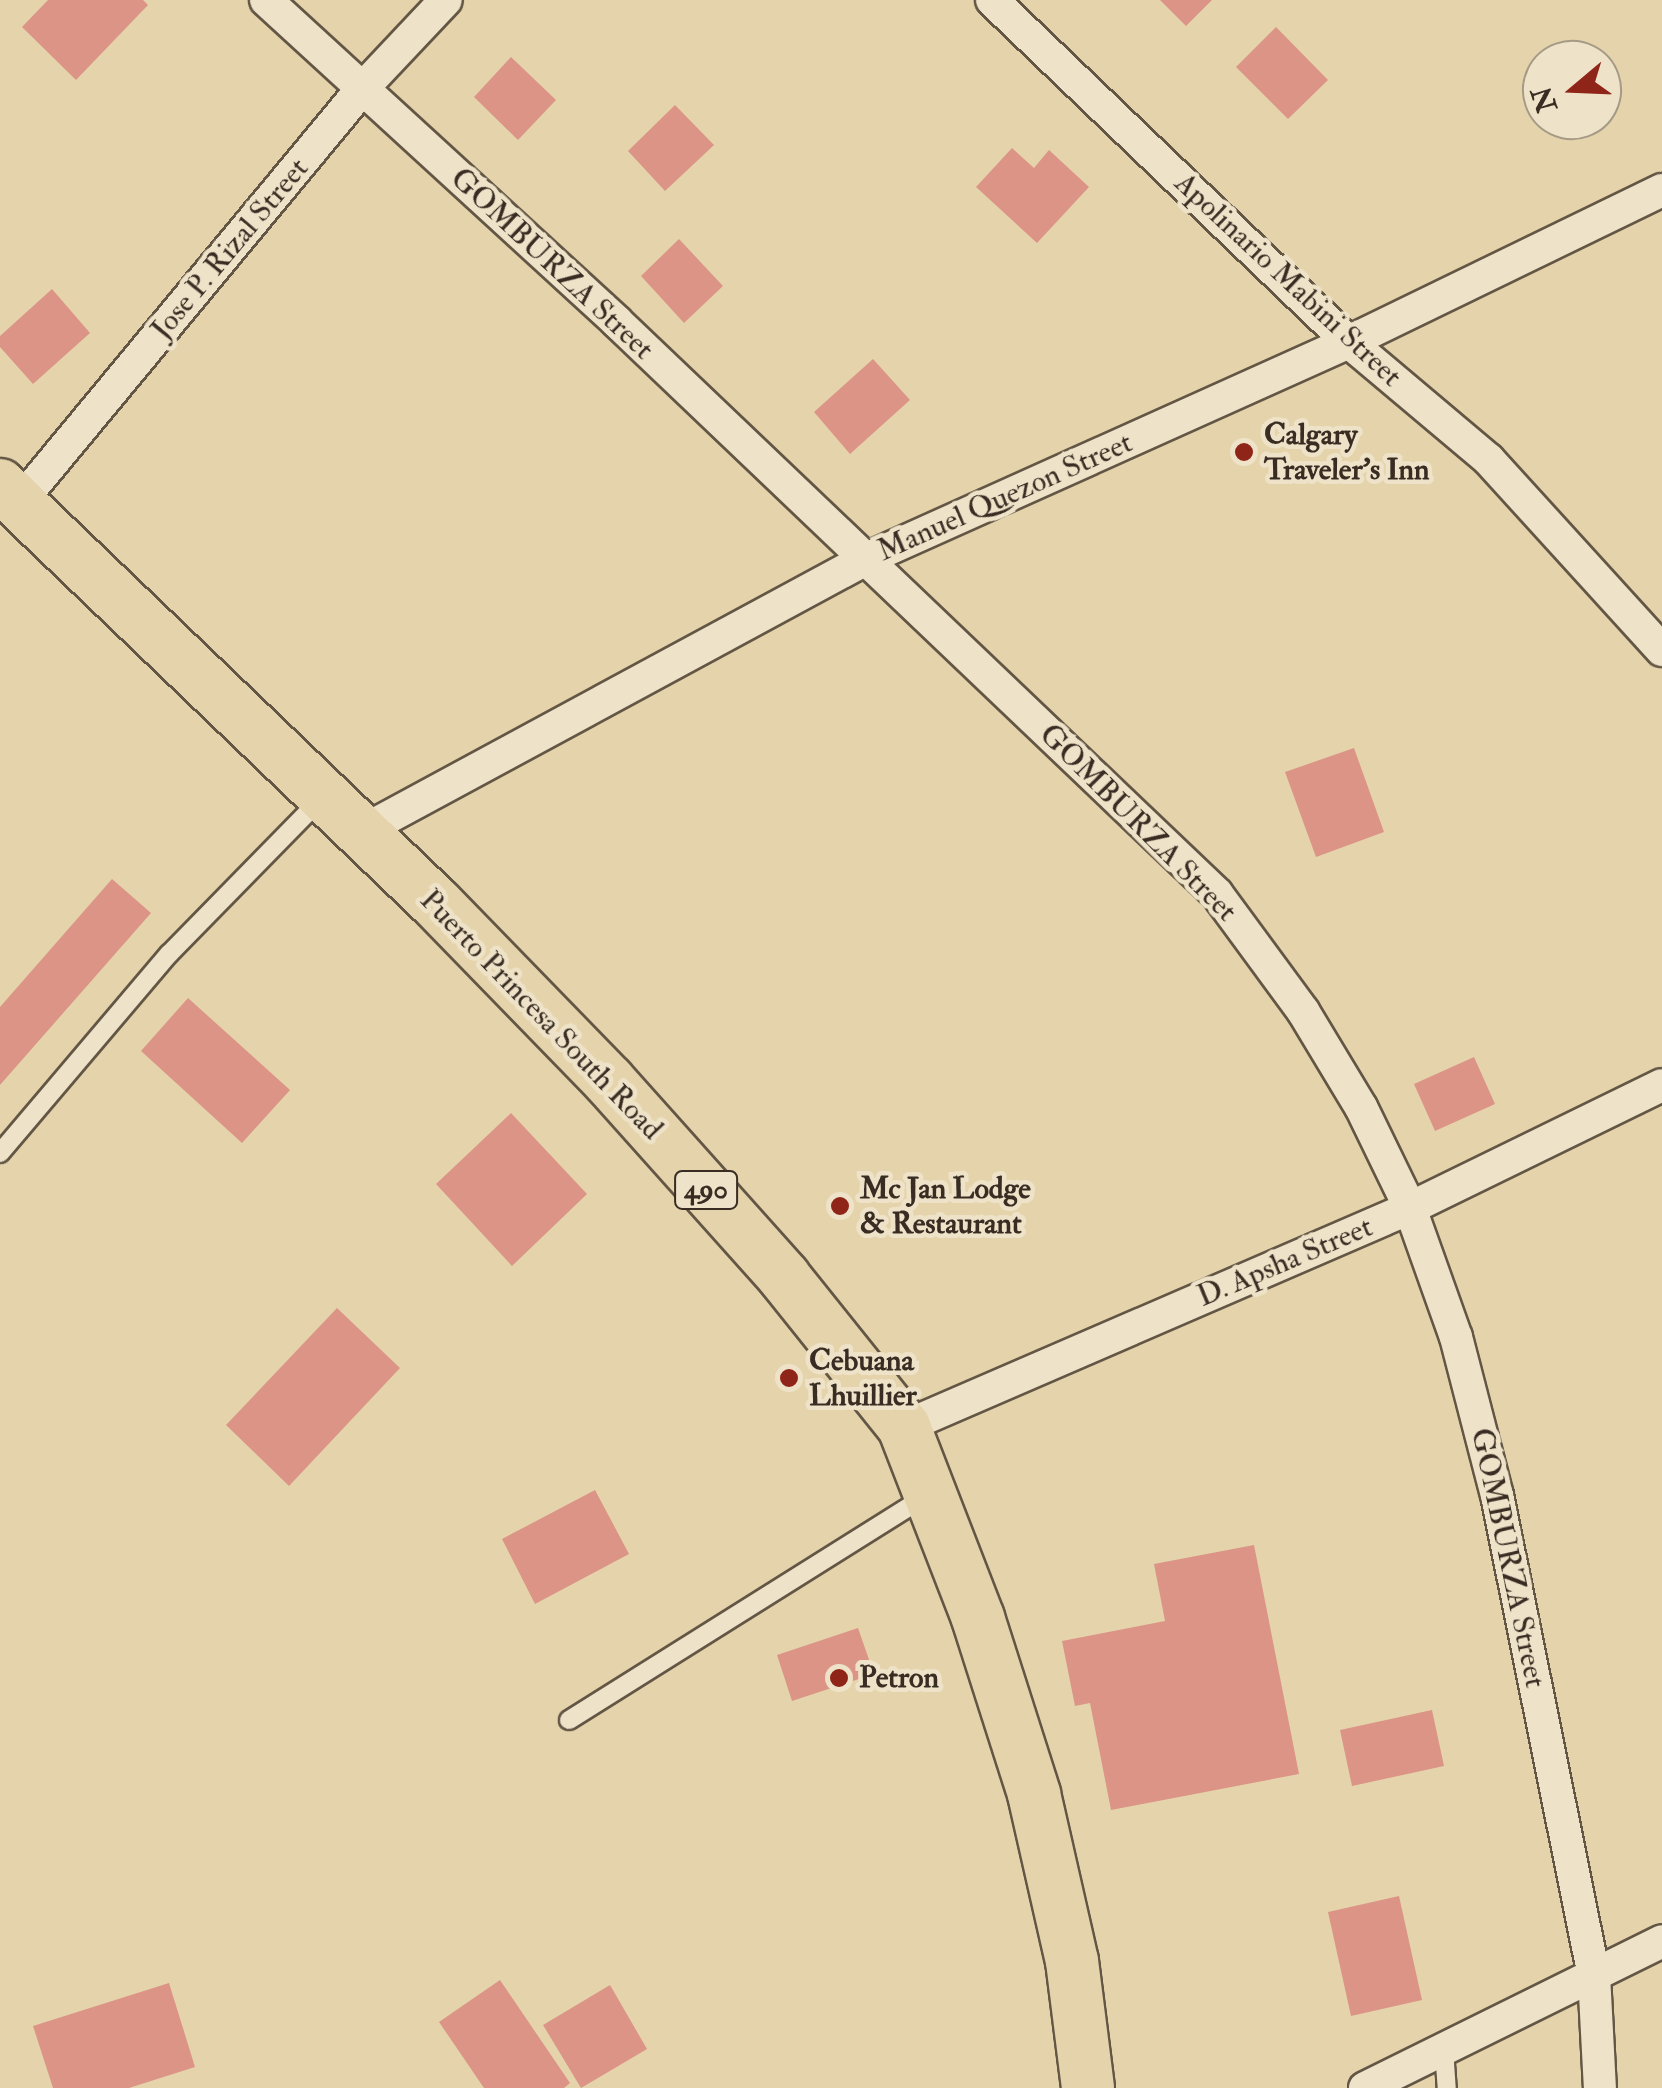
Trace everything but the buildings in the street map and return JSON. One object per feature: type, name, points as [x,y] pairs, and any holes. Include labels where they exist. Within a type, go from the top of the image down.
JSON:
[{"type":"main road","name":"Puerto Princesa South Road","points":[[10,494],[361,832],[609,1081],[784,1277],[904,1427],[978,1618],[1034,1794],[1072,1961],[1088,2088]]},
{"type":"street","name":"GOMBURZA Street","points":[[266,0],[616,320],[1217,894],[1303,1011],[1360,1107],[1410,1208],[1456,1337],[1498,1494],[1594,1974],[1600,2088]]},
{"type":"street","name":"Jose P. Rizal Street","points":[[10,494],[362,90],[446,0]]},
{"type":"street","name":"Apolinario Mabini Street","points":[[992,0],[1349,342],[1489,460],[1662,650]]},
{"type":"street","name":"Manuel Quezon Street","points":[[361,832],[864,560],[1349,342],[1662,190]]},
{"type":"street","name":"D. Apsha Street","points":[[904,1427],[1410,1208],[1662,1085]]},
{"type":"street","points":[[1365,2088],[1662,1942]]},
{"type":"lane","points":[[0,1153],[169,954],[324,796]]},
{"type":"lane","points":[[569,1720],[930,1494]]},
{"type":"lane","points":[[1444,2049],[1447,2088]]},
{"type":"place","name":"Calgary Traveler’s Inn","points":[[1244,452]]},
{"type":"place","name":"Mc Jan Lodge & Restaurant","points":[[840,1206]]},
{"type":"place","name":"Cebuana Lhuillier","points":[[789,1378]]},
{"type":"place","name":"Petron","points":[[839,1678]]}]
